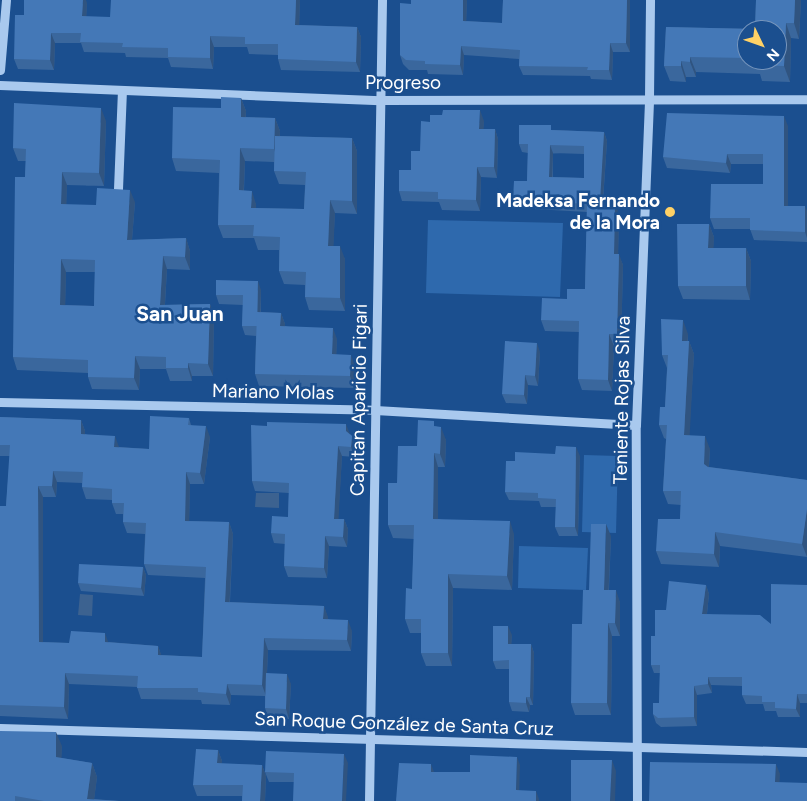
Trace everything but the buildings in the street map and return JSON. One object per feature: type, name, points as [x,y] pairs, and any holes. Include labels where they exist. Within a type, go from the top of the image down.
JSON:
[{"type":"street","points":[[0,70],[6,0]]},
{"type":"street","name":"Capitan Aparicio Figari","points":[[369,801],[368,739],[382,0]]},
{"type":"street","name":"Teniente Rojas Silva","points":[[637,801],[636,425],[649,98],[650,0]]},
{"type":"street","name":"Progreso","points":[[0,85],[380,100],[649,98],[807,100]]},
{"type":"street","points":[[118,189],[122,90]]},
{"type":"street","name":"Mariano Molas","points":[[0,402],[375,410],[636,425]]},
{"type":"street","name":"San Roque González de Santa Cruz","points":[[0,728],[807,752]]},
{"type":"shaded area","points":[[428,220],[563,223],[560,297],[426,293]]},
{"type":"shaded area","points":[[584,455],[618,456],[616,533],[582,532]]},
{"type":"shaded area","points":[[256,493],[279,493],[279,508],[255,507]]},
{"type":"shaded area","points":[[519,546],[588,548],[586,590],[518,588]]},
{"type":"shaded area","points":[[80,594],[93,595],[92,616],[78,615]]},
{"type":"place","name":"Madeksa Fernando de la Mora","points":[[670,212]]},
{"type":"district","name":"San Juan","points":[[180,314]]}]
